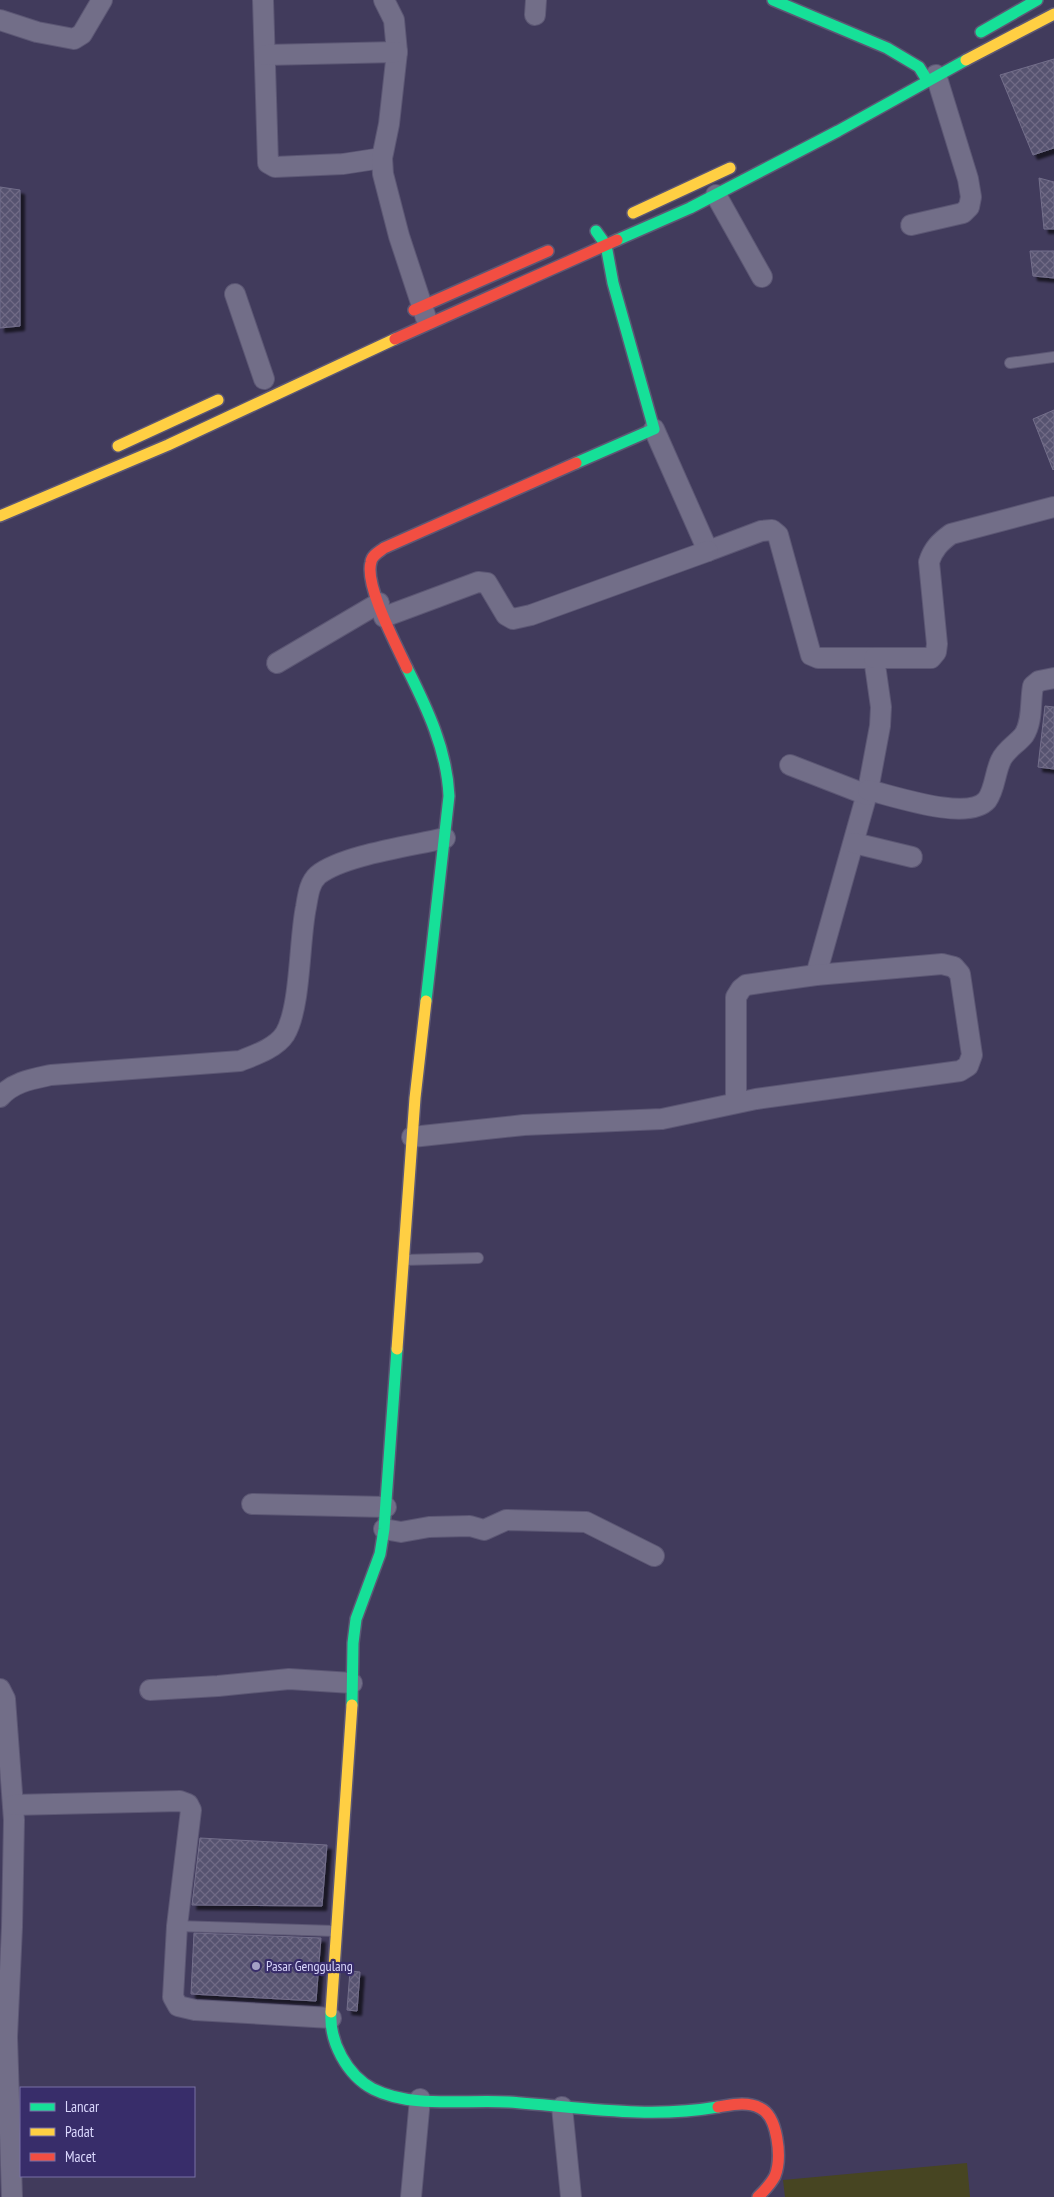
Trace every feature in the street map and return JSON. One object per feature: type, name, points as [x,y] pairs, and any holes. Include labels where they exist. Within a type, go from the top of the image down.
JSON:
[{"type":"street","points":[[0,20],[37,32],[74,39],[82,34],[102,0]]},
{"type":"street","points":[[263,0],[268,163],[275,166],[343,164],[382,158]]},
{"type":"street","points":[[384,0],[394,20],[397,52],[389,124],[382,158],[383,174],[418,315]]},
{"type":"street","points":[[773,0],[888,48],[927,71],[968,178],[972,197],[969,207],[963,213],[911,225]]},
{"type":"street","points":[[970,38],[1037,0]]},
{"type":"street","points":[[418,315],[606,245],[716,195],[838,131],[927,71],[1054,14]]},
{"type":"street","points":[[266,55],[397,52]]},
{"type":"street","points":[[903,76],[927,71]]},
{"type":"street","points":[[622,219],[744,162]]},
{"type":"street","points":[[716,195],[762,277]]},
{"type":"street","points":[[596,231],[606,245],[613,283],[654,430],[708,551]]},
{"type":"street","points":[[0,516],[168,445],[418,315],[561,246]]},
{"type":"street","points":[[235,294],[264,379]]},
{"type":"street","points":[[108,450],[230,395]]},
{"type":"street","points":[[654,430],[384,548],[374,554],[370,564],[370,577],[382,610],[422,698],[445,760],[449,796],[412,1137],[384,1528],[380,1554],[356,1618],[331,2018],[335,2041],[344,2062],[360,2081],[378,2090],[420,2100],[507,2102],[606,2111],[679,2112],[751,2104],[764,2109],[773,2120],[777,2172],[758,2197]]},
{"type":"street","points":[[276,663],[382,610],[478,582],[487,583],[506,615],[513,619],[762,531],[772,530],[778,535],[811,655],[818,658],[922,660],[931,658],[936,652],[937,644],[929,562],[933,551],[940,542],[951,534],[1054,507]]},
{"type":"street","points":[[816,975],[868,792],[882,707],[874,658]]},
{"type":"street","points":[[790,765],[868,792],[949,808],[964,810],[977,807],[986,800],[991,792],[997,768],[1004,754],[1025,733],[1029,720],[1033,686],[1039,681],[1054,678]]},
{"type":"street","points":[[0,1097],[14,1085],[51,1075],[240,1061],[266,1050],[285,1034],[291,1018],[304,917],[310,888],[316,878],[345,862],[445,838]]},
{"type":"street","points":[[854,843],[912,858]]},
{"type":"street","points":[[412,1137],[524,1125],[662,1119],[736,1103],[960,1071],[968,1066],[972,1055],[960,974],[954,967],[942,964],[816,975],[746,985],[736,997],[736,1103]]},
{"type":"street","points":[[252,1504],[386,1507]]},
{"type":"street","points":[[384,1528],[401,1532],[430,1526],[470,1526],[484,1530],[506,1520],[586,1522],[654,1556]]},
{"type":"street","points":[[150,1690],[289,1679],[352,1683]]},
{"type":"street","points":[[0,1689],[5,1699],[13,1805],[13,1918],[7,2037],[12,2197]]},
{"type":"street","points":[[13,1805],[180,1801],[188,1804],[191,1810],[177,1926],[173,1997],[178,2006],[195,2010],[331,2018]]},
{"type":"street","points":[[411,2197],[420,2100]]},
{"type":"street","points":[[562,2107],[571,2197]]},
{"type":"lane","points":[[1010,363],[1054,357]]},
{"type":"lane","points":[[403,1260],[478,1258]]},
{"type":"lane","points":[[177,1926],[336,1931]]},
{"type":"shaded area","points":[[967,2163],[970,2197],[785,2197],[783,2180]]},
{"type":"building","points":[[1054,59],[1054,148],[1033,155],[1000,75]]},
{"type":"building","points":[[1039,178],[1054,182],[1054,229],[1044,229]]},
{"type":"building","points":[[0,187],[20,190],[20,326],[0,328]]},
{"type":"building","points":[[1030,251],[1054,251],[1054,278],[1033,276]]},
{"type":"building","points":[[1054,410],[1054,469],[1053,470],[1033,419]]},
{"type":"building","points":[[1045,706],[1054,707],[1054,769],[1038,767]]},
{"type":"building","points":[[200,1838],[327,1845],[322,1906],[192,1905]]},
{"type":"building","name":"Pasar Genggulang","points":[[194,1933],[321,1938],[316,2001],[191,1994]]},
{"type":"building","points":[[350,1971],[360,1972],[357,2011],[347,2010]]},
{"type":"traffic: fast","points":[[773,0],[887,48],[919,67],[927,80]]},
{"type":"traffic: fast","points":[[981,32],[1037,0]]},
{"type":"traffic: fast","points":[[617,240],[690,208],[838,131],[966,60]]},
{"type":"traffic: fast","points":[[576,463],[654,429],[613,283],[606,245],[596,231]]},
{"type":"traffic: fast","points":[[407,668],[435,730],[444,762],[449,796],[426,1001]]},
{"type":"traffic: fast","points":[[352,1705],[353,1643],[356,1619],[380,1554],[384,1529],[397,1349]]},
{"type":"traffic: fast","points":[[331,2012],[333,2035],[337,2046],[355,2075],[373,2089],[405,2099],[440,2102],[492,2101],[639,2112],[665,2112],[718,2107]]},
{"type":"traffic: slow","points":[[966,60],[1054,14]]},
{"type":"traffic: slow","points":[[633,213],[730,168]]},
{"type":"traffic: slow","points":[[0,516],[168,445],[395,339]]},
{"type":"traffic: slow","points":[[118,446],[218,400]]},
{"type":"traffic: slow","points":[[397,1349],[415,1098],[426,1001]]},
{"type":"traffic: slow","points":[[331,2012],[352,1705]]},
{"type":"traffic: jam","points":[[395,339],[617,240]]},
{"type":"traffic: jam","points":[[414,310],[548,251]]},
{"type":"traffic: jam","points":[[407,668],[389,631],[372,585],[370,572],[374,556],[384,548],[576,463]]},
{"type":"traffic: jam","points":[[718,2107],[739,2104],[755,2106],[766,2112],[771,2119],[777,2138],[777,2168],[772,2182],[758,2197]]},
{"type":"place","name":"Pasar Genggulang","points":[[256,1966]]}]
